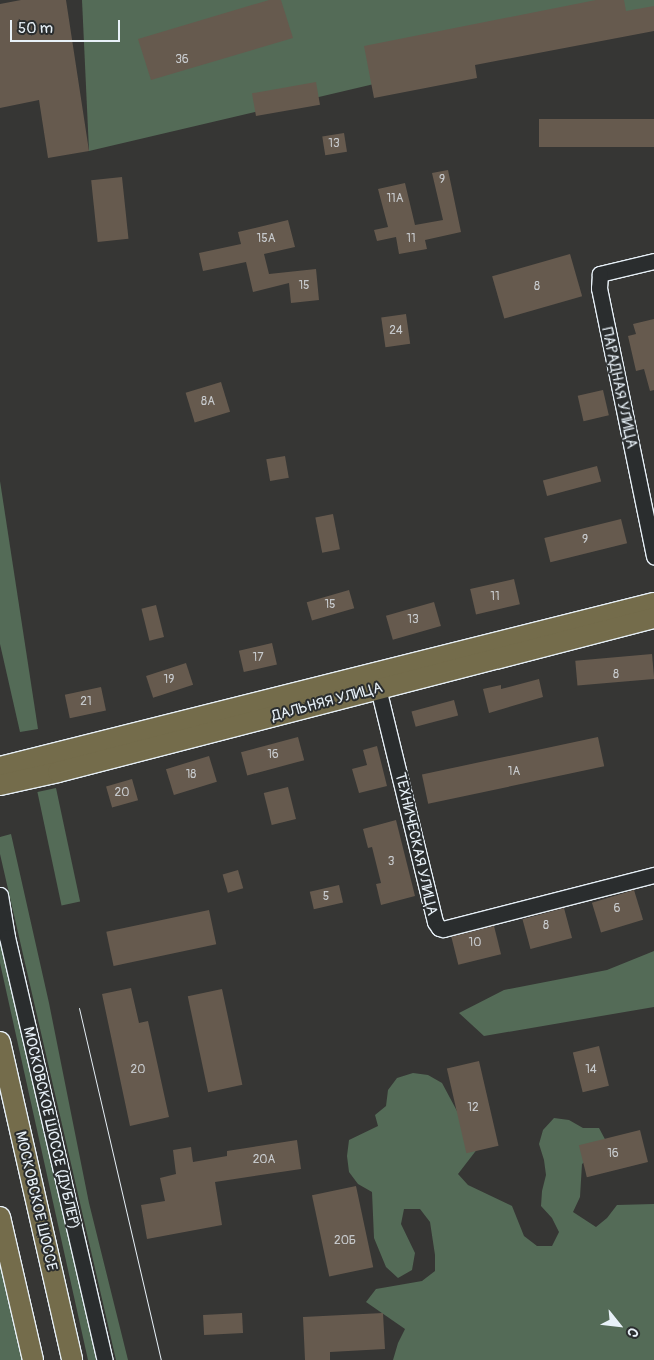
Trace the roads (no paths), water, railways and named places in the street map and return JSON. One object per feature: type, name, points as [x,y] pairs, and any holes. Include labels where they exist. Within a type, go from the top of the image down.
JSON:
[{"type":"main road","name":"ДАЛЬНЯЯ УЛИЦА","points":[[0,767],[654,604]]},
{"type":"main road","name":"ДАЛЬНЯЯ УЛИЦА","points":[[0,785],[58,772],[654,618]]},
{"type":"main road","name":"МОСКОВСКОЕ ШОССЕ","points":[[0,1042],[72,1360]]},
{"type":"main road","points":[[0,1217],[33,1360]]},
{"type":"street","name":"ПАРАДНАЯ УЛИЦА","points":[[654,261],[600,274],[598,288],[654,556]]},
{"type":"street","name":"ТЕХНИЧЕСКАЯ УЛИЦА","points":[[378,688],[434,922],[439,928],[443,929],[654,875]]},
{"type":"street","name":"МОСКОВСКОЕ ШОССЕ (ДУБЛЕР)","points":[[0,895],[4,932],[105,1360]]},
{"type":"tram line","points":[[79,1008],[161,1360]]}]
